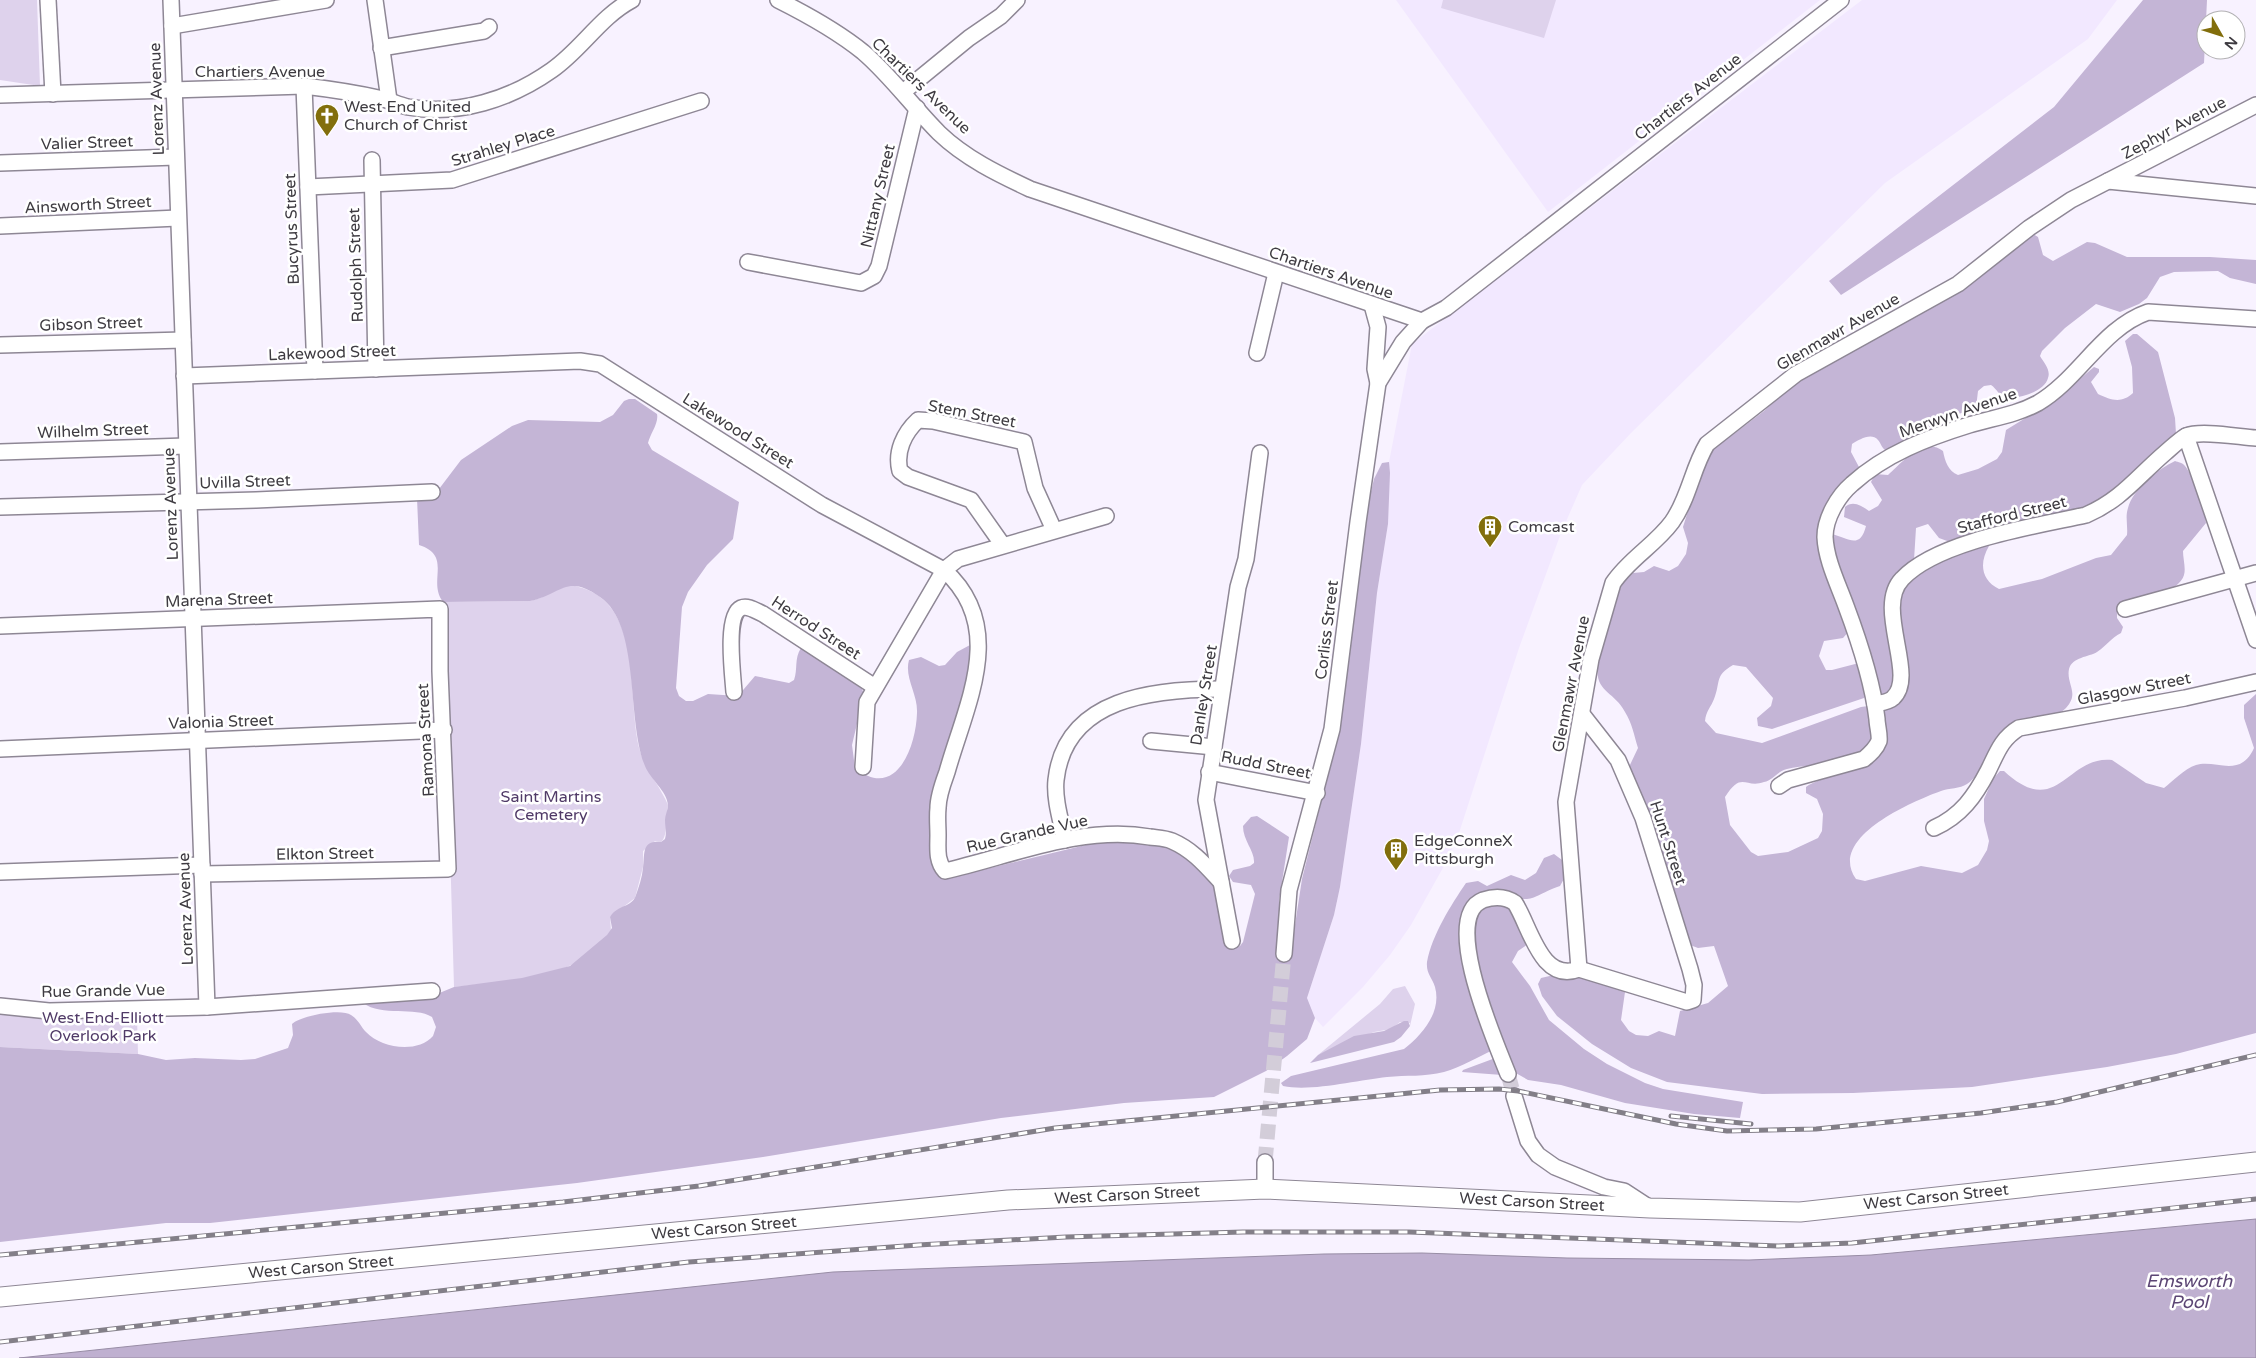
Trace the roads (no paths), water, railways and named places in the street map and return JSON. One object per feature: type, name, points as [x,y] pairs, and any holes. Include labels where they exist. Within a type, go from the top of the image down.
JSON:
[{"type":"main road","name":"West Carson Street","points":[[0,1297],[1008,1200],[1265,1189],[1650,1208],[1800,1212],[2256,1162]]},
{"type":"street","points":[[48,0],[52,94]]},
{"type":"street","name":"Lorenz Avenue","points":[[171,0],[207,1007]]},
{"type":"street","points":[[172,26],[326,0]]},
{"type":"street","points":[[374,0],[389,100]]},
{"type":"street","name":"Chartiers Avenue","points":[[0,95],[304,86],[352,92],[407,106],[441,109],[469,106],[509,94],[532,83],[554,68],[598,24],[619,7],[632,0]]},
{"type":"street","name":"Chartiers Avenue","points":[[778,0],[829,28],[862,52],[903,92],[940,134],[980,164],[1002,176],[1030,189],[1422,321],[1446,308],[1841,0]]},
{"type":"street","points":[[903,92],[969,38],[1001,16],[1017,0]]},
{"type":"street","points":[[381,48],[484,31],[490,27]]},
{"type":"street","name":"Bucyrus Street","points":[[304,86],[315,371]]},
{"type":"street","name":"Strahley Place","points":[[308,187],[452,180],[701,101]]},
{"type":"street","name":"Zephyr Avenue","points":[[2108,182],[2256,105]]},
{"type":"street","name":"Nittany Street","points":[[748,262],[860,283],[874,276],[879,266],[917,108]]},
{"type":"street","name":"Valier Street","points":[[0,163],[176,157]]},
{"type":"street","name":"Rudolph Street","points":[[372,160],[376,369]]},
{"type":"street","points":[[2108,182],[2256,196]]},
{"type":"street","name":"Glenmawr Avenue","points":[[1579,969],[1579,949],[1566,802],[1591,659],[1613,583],[1620,573],[1655,540],[1682,508],[1697,460],[1707,444],[1721,430],[1796,374],[1958,284],[2029,228],[2072,200],[2108,182]]},
{"type":"street","name":"Ainsworth Street","points":[[0,226],[178,218]]},
{"type":"street","points":[[1257,353],[1276,273]]},
{"type":"street","points":[[1372,305],[1378,327],[1375,369],[1378,383]]},
{"type":"street","name":"Merwyn Avenue","points":[[1779,786],[1788,780],[1864,759],[1873,751],[1879,740],[1875,704],[1847,608],[1832,568],[1826,542],[1827,524],[1832,512],[1841,495],[1850,485],[1890,456],[1916,444],[1970,425],[2004,416],[2039,402],[2118,329],[2138,315],[2148,312],[2256,318]]},
{"type":"street","name":"Corliss Street","points":[[1284,954],[1289,890],[1301,840],[1317,793],[1332,730],[1359,512],[1378,383],[1403,342],[1422,321]]},
{"type":"street","name":"Gibson Street","points":[[0,344],[183,340]]},
{"type":"street","name":"Lakewood Street","points":[[184,376],[592,361],[600,364],[822,505],[944,570],[958,582],[972,605],[979,638],[980,654],[971,695],[954,744],[938,808],[939,864],[945,871]]},
{"type":"street","name":"Stem Street","points":[[1002,544],[971,500],[908,477],[900,472],[898,464],[901,445],[907,430],[918,420],[933,421],[1024,442],[1035,488],[1054,530]]},
{"type":"street","points":[[2256,438],[2186,436],[2256,640]]},
{"type":"street","name":"Stafford Street","points":[[1875,704],[1892,699],[1899,689],[1900,668],[1891,605],[1894,588],[1903,577],[1936,557],[1969,542],[2086,514],[2103,507],[2125,492],[2186,436]]},
{"type":"street","name":"Wilhelm Street","points":[[0,453],[186,446]]},
{"type":"street","points":[[0,448],[0,453]]},
{"type":"street","name":"Danley Street","points":[[1232,942],[1206,800],[1238,587],[1246,559],[1260,453]]},
{"type":"street","name":"Uvilla Street","points":[[0,507],[432,492]]},
{"type":"street","points":[[863,767],[867,702],[944,570],[958,559],[1002,544],[1106,516]]},
{"type":"street","points":[[2125,609],[2256,573]]},
{"type":"street","name":"Herrod Street","points":[[734,692],[731,625],[736,612],[741,608],[748,608],[763,614],[875,687]]},
{"type":"street","name":"Marena Street","points":[[0,626],[440,609]]},
{"type":"street","name":"Ramona Street","points":[[440,609],[440,671],[444,730],[448,869]]},
{"type":"street","name":"Glasgow Street","points":[[1934,828],[1949,822],[1974,796],[1999,744],[2019,728],[2185,698],[2256,682]]},
{"type":"street","points":[[1065,840],[1056,781],[1064,746],[1076,730],[1092,715],[1121,702],[1182,689],[1222,688]]},
{"type":"street","name":"Hunt Street","points":[[1579,969],[1687,1002],[1693,1000],[1695,995],[1690,969],[1643,818],[1631,787],[1618,760],[1582,714]]},
{"type":"street","name":"Valonia Street","points":[[0,749],[444,730]]},
{"type":"street","points":[[1151,740],[1214,747]]},
{"type":"street","name":"Rudd Street","points":[[1209,772],[1317,793]]},
{"type":"street","name":"Rue Grande Vue","points":[[945,871],[1065,840],[1104,835],[1134,834],[1171,840],[1197,856],[1221,882]]},
{"type":"street","name":"Elkton Street","points":[[0,872],[202,869],[448,869]]},
{"type":"street","points":[[1508,1074],[1471,968],[1466,938],[1466,922],[1470,910],[1485,900],[1500,896],[1508,898],[1518,909],[1539,952],[1552,967],[1565,972],[1579,969]]},
{"type":"street","name":"Rue Grande Vue","points":[[0,1006],[35,1010],[207,1007],[432,991]]},
{"type":"street","points":[[1514,1096],[1528,1140],[1538,1155],[1555,1167],[1604,1187],[1624,1191],[1650,1208]]},
{"type":"street","points":[[1265,1189],[1266,1162]]},
{"type":"water","name":"Emsworth Pool","points":[[2256,1219],[2256,1358],[19,1358],[833,1272],[1324,1254],[1422,1253],[1567,1258],[1749,1260],[1871,1255]]},
{"type":"tunnel","points":[[1265,1162],[1284,954]]},
{"type":"tunnel","points":[[1508,1074],[1514,1096]]},
{"type":"railway","points":[[0,1255],[563,1202],[699,1186],[1055,1128],[1440,1090],[1499,1089],[1518,1091],[1676,1124],[1727,1131],[1816,1129],[1981,1113],[2057,1102],[2256,1055]]},
{"type":"railway","points":[[1671,1116],[1751,1124]]},
{"type":"railway","points":[[0,1342],[689,1262],[918,1245],[1066,1237],[1243,1232],[1409,1232],[1778,1246],[1852,1243],[2256,1199]]},
{"type":"place","name":"West End United Church of Christ","points":[[327,137]]},
{"type":"place","name":"Comcast","points":[[1490,548]]},
{"type":"place","name":"EdgeConneX Pittsburgh","points":[[1396,871]]},
{"type":"park label","name":"Saint Martins Cemetery","points":[[551,806]]},
{"type":"park label","name":"West End-Elliott Overlook Park","points":[[103,1027]]}]
